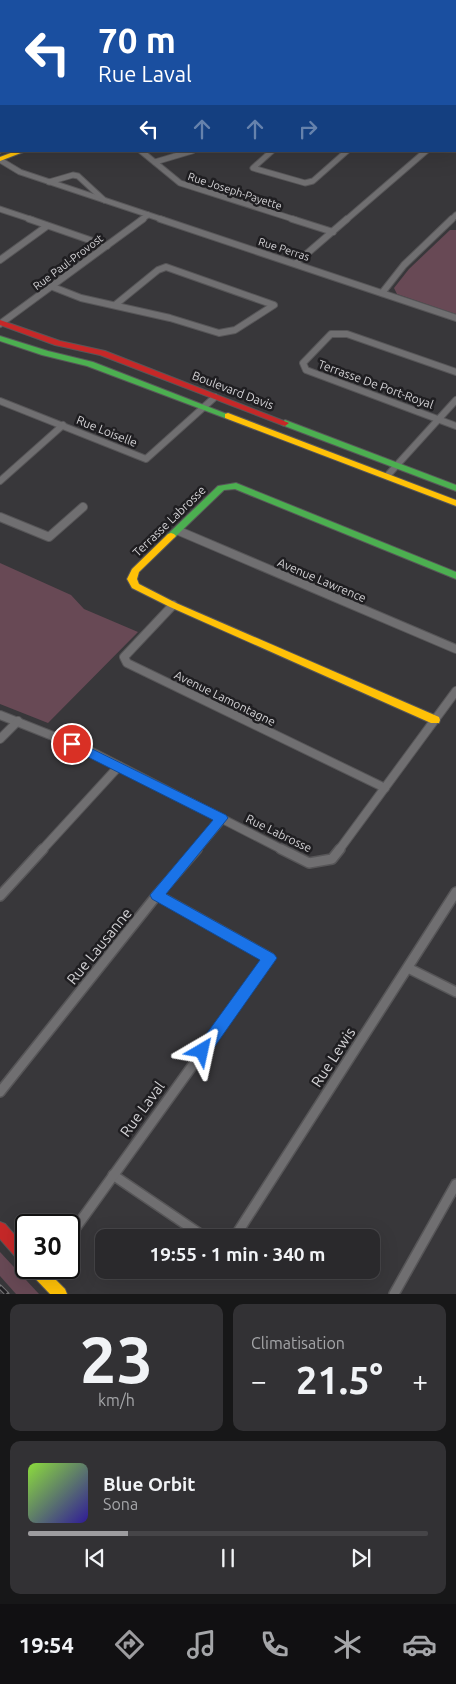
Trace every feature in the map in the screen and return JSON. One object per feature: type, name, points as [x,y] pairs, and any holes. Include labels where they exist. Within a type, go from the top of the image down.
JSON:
[{"type":"street","points":[[0,159],[20,152]]},
{"type":"street","name":"Rue Joseph-Payette","points":[[142,152],[180,183],[333,232]]},
{"type":"street","points":[[155,162],[189,152]]},
{"type":"street","points":[[271,152],[253,168],[305,183],[313,180],[346,152]]},
{"type":"street","points":[[296,263],[425,152]]},
{"type":"street","name":"Rue Perras","points":[[0,159],[20,172],[48,182],[296,263],[456,318]]},
{"type":"street","name":"Rue Perras","points":[[48,182],[78,176],[106,201]]},
{"type":"street","points":[[0,209],[107,246]]},
{"type":"street","name":"Rue Paul-Provost","points":[[1,323],[53,287],[148,215]]},
{"type":"street","points":[[382,293],[404,264],[456,215]]},
{"type":"street","points":[[448,223],[456,226]]},
{"type":"street","points":[[0,260],[47,226]]},
{"type":"street","points":[[53,287],[81,298],[170,318],[219,333],[234,330],[274,304],[166,267],[158,270],[115,305]]},
{"type":"street","name":"Boulevard Davis","points":[[1,323],[58,343],[102,353],[456,488]]},
{"type":"street","name":"Terrasse De Port-Royal","points":[[438,420],[306,370],[303,363],[331,334],[347,334],[456,372]]},
{"type":"street","name":"Boulevard Davis","points":[[0,338],[45,353],[90,364],[456,503]]},
{"type":"street","name":"Rue Loiselle","points":[[0,401],[146,459],[215,397]]},
{"type":"street","points":[[387,476],[456,400]]},
{"type":"street","points":[[438,420],[456,426]]},
{"type":"street","points":[[0,481],[63,425]]},
{"type":"street","name":"Terrasse Labrosse","points":[[435,720],[174,605],[135,586],[132,579],[135,572],[221,488],[236,486],[456,576]]},
{"type":"street","points":[[0,517],[49,537],[83,507]]},
{"type":"street","name":"Avenue Lawrence","points":[[179,531],[456,649]]},
{"type":"street","name":"Avenue Lamontagne","points":[[174,605],[124,657],[127,663],[385,788]]},
{"type":"street","name":"Rue Labrosse","points":[[0,714],[88,750],[309,863],[332,859],[456,691]]},
{"type":"street","points":[[0,739],[18,722]]},
{"type":"street","points":[[0,896],[118,766]]},
{"type":"street","name":"Rue Lausanne","points":[[0,1092],[157,895],[222,818]]},
{"type":"street","name":"Rue Lewis","points":[[240,1229],[456,892]]},
{"type":"street","name":"Rue Laval","points":[[80,1222],[270,958],[157,895]]},
{"type":"street","points":[[408,968],[456,992]]},
{"type":"street","points":[[113,1175],[193,1229]]},
{"type":"street","points":[[394,1294],[456,1184]]},
{"type":"street","points":[[0,1229],[15,1246]]},
{"type":"street","points":[[48,1279],[60,1294]]},
{"type":"shaded area","points":[[450,230],[456,230],[456,314],[397,294],[394,288],[409,269]]},
{"type":"shaded area","points":[[0,563],[71,595],[84,609],[138,632],[48,723],[0,704]]},
{"type":"shaded area","points":[[0,1252],[15,1268],[15,1279],[25,1279],[39,1294],[16,1294],[0,1276]]},
{"type":"railway","points":[[0,1287],[7,1294]]},
{"type":"traffic: fast","points":[[0,338],[45,353],[90,364],[228,416]]},
{"type":"traffic: fast","points":[[285,423],[456,488]]},
{"type":"traffic: fast","points":[[171,536],[221,488],[236,486],[456,576]]},
{"type":"traffic: slow","points":[[0,159],[20,152]]},
{"type":"traffic: slow","points":[[228,416],[456,503]]},
{"type":"traffic: slow","points":[[171,536],[135,571],[132,579],[135,586],[173,605],[435,720]]},
{"type":"traffic: slow","points":[[46,1279],[60,1294]]},
{"type":"traffic: jam","points":[[0,322],[58,343],[102,353],[285,423]]},
{"type":"traffic: jam","points":[[0,1229],[15,1246]]},
{"type":"route","points":[[72,744],[88,750],[222,818],[157,895],[270,958],[202,1051]]}]
